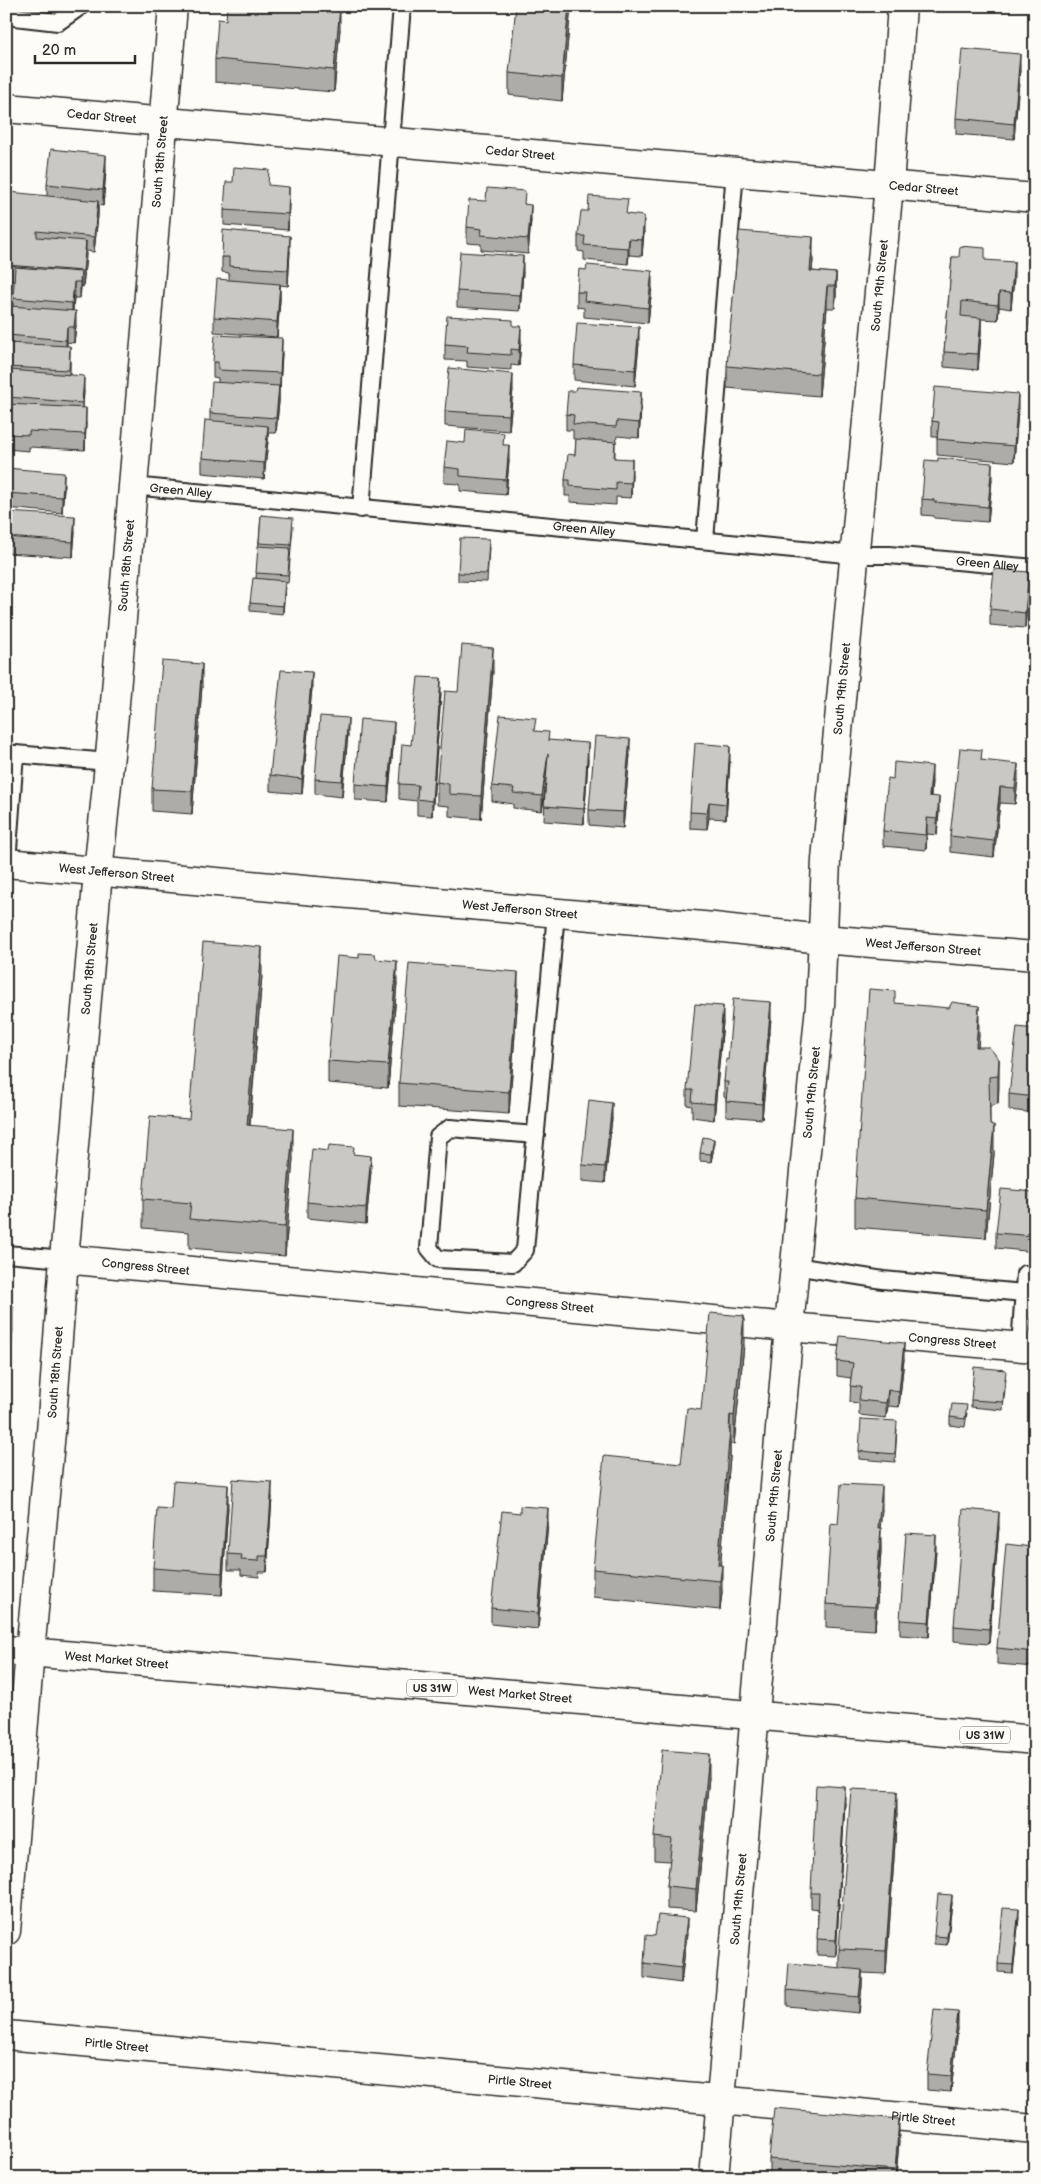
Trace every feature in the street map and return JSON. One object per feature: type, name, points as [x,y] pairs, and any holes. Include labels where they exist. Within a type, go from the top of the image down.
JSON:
[{"type":"street","name":"South 18th Street","points":[[6,1931],[18,1651],[51,1432],[64,1259],[109,762],[173,6]]},
{"type":"street","name":"South 19th Street","points":[[714,2178],[789,1327],[820,1006],[826,860],[856,555],[889,185],[902,6]]},
{"type":"street","name":"Cedar Street","points":[[6,108],[1035,198]]},
{"type":"street","name":"West Jefferson Street","points":[[6,864],[714,927],[822,939],[1035,956]]},
{"type":"street","name":"Congress Street","points":[[64,1259],[789,1327],[1027,1347]]},
{"type":"street","name":"West Market Street","points":[[18,1651],[286,1676],[756,1714],[1035,1740]]},
{"type":"street","name":"Pirtle Street","points":[[6,2035],[1035,2129]]},
{"type":"lane","points":[[6,16],[58,22],[81,6]]},
{"type":"lane","points":[[361,509],[402,6]]},
{"type":"lane","points":[[704,540],[735,172]]},
{"type":"lane","name":"Green Alley","points":[[132,486],[856,555],[889,555],[1035,568]]},
{"type":"lane","points":[[6,864],[11,754],[109,762]]},
{"type":"lane","points":[[536,1135],[450,1128],[438,1137],[429,1248],[438,1259],[512,1262],[524,1250],[536,1135],[556,913]]},
{"type":"lane","points":[[6,1254],[64,1259]]},
{"type":"lane","points":[[795,1266],[883,1280],[1024,1293]]},
{"type":"lane","points":[[1027,1347],[1024,1293],[1025,1274],[1035,1275]]},
{"type":"building","points":[[227,6],[340,7],[334,70],[215,59],[218,19],[226,20]]},
{"type":"building","points":[[516,6],[569,6],[562,78],[509,73]]},
{"type":"building","points":[[962,49],[1020,54],[1014,124],[956,118]]},
{"type":"building","points":[[51,149],[106,155],[103,190],[47,184]]},
{"type":"building","points":[[234,167],[269,170],[268,185],[289,187],[288,214],[224,210],[226,182],[233,182]]},
{"type":"building","points":[[487,188],[525,191],[524,204],[531,205],[528,239],[481,235],[482,229],[467,227],[469,200],[486,201]]},
{"type":"building","points":[[9,192],[98,201],[94,237],[37,231],[37,237],[86,241],[83,271],[6,265],[6,202],[9,202]]},
{"type":"building","points":[[589,196],[628,199],[626,214],[644,216],[642,240],[629,239],[628,248],[584,245],[585,236],[578,236],[581,211],[588,211]]},
{"type":"building","points":[[223,230],[290,236],[288,270],[229,266],[229,257],[222,257]]},
{"type":"building","points":[[739,231],[813,237],[810,271],[836,273],[835,286],[827,286],[819,374],[727,366]]},
{"type":"building","points":[[960,246],[985,248],[985,260],[1014,262],[1011,293],[999,292],[998,305],[962,301],[961,316],[981,318],[978,354],[944,352],[952,257],[959,257]]},
{"type":"building","points":[[460,252],[523,256],[520,295],[457,291]]},
{"type":"building","points":[[1035,256],[1035,311],[1030,310]]},
{"type":"building","points":[[587,265],[652,271],[648,308],[584,301],[585,292],[577,292],[579,269],[586,270]]},
{"type":"building","points":[[15,267],[81,272],[80,282],[74,282],[72,303],[13,298]]},
{"type":"building","points":[[217,279],[280,284],[277,322],[214,317]]},
{"type":"building","points":[[10,306],[76,311],[74,327],[67,327],[66,340],[7,335]]},
{"type":"building","points":[[447,316],[513,320],[513,326],[521,326],[519,350],[511,349],[511,355],[467,352],[468,346],[445,344]]},
{"type":"building","points":[[577,323],[639,327],[635,370],[574,365]]},
{"type":"building","points":[[215,335],[282,338],[280,373],[218,370],[218,362],[213,362]]},
{"type":"building","points":[[6,343],[70,346],[69,370],[6,367]]},
{"type":"building","points":[[449,368],[513,374],[509,415],[445,411]]},
{"type":"building","points":[[10,370],[84,376],[82,403],[8,397],[6,393],[6,377],[9,377]]},
{"type":"building","points":[[212,382],[279,386],[276,418],[210,413]]},
{"type":"building","points":[[576,387],[641,392],[639,423],[617,421],[616,427],[573,424],[574,415],[566,414],[568,391],[575,391]]},
{"type":"building","points":[[935,387],[1018,394],[1014,446],[937,439],[939,422],[932,421]]},
{"type":"building","points":[[7,404],[86,408],[85,434],[29,431],[29,435],[6,434]]},
{"type":"building","points":[[205,420],[268,426],[264,463],[202,458]]},
{"type":"building","points":[[466,429],[504,433],[503,445],[509,445],[506,480],[460,476],[460,469],[444,467],[447,441],[465,443]]},
{"type":"building","points":[[576,439],[615,442],[614,458],[632,459],[631,483],[616,482],[616,490],[570,486],[570,480],[565,480],[568,454],[575,455]]},
{"type":"building","points":[[938,458],[992,463],[988,507],[934,502],[934,500],[922,499],[925,460],[938,461]]},
{"type":"building","points":[[6,468],[64,473],[62,497],[6,493]]},
{"type":"building","points":[[6,512],[75,516],[73,542],[6,537]]},
{"type":"building","points":[[261,515],[293,518],[291,545],[259,543]]},
{"type":"building","points":[[460,538],[489,539],[487,574],[458,573]]},
{"type":"building","points":[[258,546],[290,548],[288,575],[256,573]]},
{"type":"building","points":[[994,569],[1029,572],[1025,613],[990,609]]},
{"type":"building","points":[[253,578],[285,581],[283,606],[250,603]]},
{"type":"building","points":[[6,581],[9,582],[6,618]]},
{"type":"building","points":[[462,645],[493,648],[481,796],[449,794],[449,784],[437,782],[445,691],[458,692]]},
{"type":"building","points":[[162,661],[202,664],[192,791],[152,789]]},
{"type":"building","points":[[281,670],[312,672],[302,779],[270,775]]},
{"type":"building","points":[[418,677],[441,678],[432,801],[417,799],[418,785],[399,784],[402,744],[411,745]]},
{"type":"building","points":[[500,715],[536,718],[534,731],[549,732],[548,740],[588,743],[584,809],[544,806],[548,754],[542,796],[513,793],[514,788],[492,786]]},
{"type":"building","points":[[320,716],[348,718],[342,781],[315,779]]},
{"type":"building","points":[[360,719],[394,722],[388,787],[355,784]]},
{"type":"building","points":[[595,736],[630,739],[623,812],[589,810]]},
{"type":"building","points":[[695,743],[730,746],[726,804],[709,802],[707,813],[690,812]]},
{"type":"building","points":[[960,748],[982,750],[981,760],[1018,764],[1015,788],[1000,787],[994,841],[950,836]]},
{"type":"building","points":[[894,762],[932,766],[929,796],[939,797],[937,819],[927,818],[926,835],[883,831],[888,778],[893,779]]},
{"type":"building","points":[[203,942],[262,947],[247,1125],[293,1129],[285,1227],[189,1219],[191,1203],[143,1199],[150,1116],[189,1119]]},
{"type":"building","points":[[359,953],[375,954],[376,959],[397,961],[388,1065],[328,1061],[337,956],[359,958]]},
{"type":"building","points":[[409,963],[518,972],[509,1092],[399,1083]]},
{"type":"building","points":[[869,989],[895,991],[895,1003],[949,1008],[952,1002],[979,1006],[976,1047],[989,1047],[999,1059],[998,1076],[989,1077],[990,1125],[994,1125],[986,1210],[855,1198]]},
{"type":"building","points":[[733,999],[771,1002],[762,1104],[726,1101],[728,1082],[724,1082],[726,1059],[728,1060]]},
{"type":"building","points":[[695,1004],[723,1006],[714,1104],[692,1102],[693,1090],[687,1090]]},
{"type":"building","points":[[1017,1027],[1035,1029],[1035,1097],[1009,1094]]},
{"type":"building","points":[[589,1100],[612,1103],[605,1167],[582,1165]]},
{"type":"building","points":[[703,1137],[714,1139],[711,1154],[700,1153]]},
{"type":"building","points":[[329,1145],[354,1147],[353,1154],[371,1156],[366,1208],[307,1202],[312,1149],[328,1151]]},
{"type":"building","points":[[1001,1189],[1035,1192],[1035,1236],[996,1233]]},
{"type":"building","points":[[6,1306],[13,1306],[9,1351],[6,1350]]},
{"type":"building","points":[[710,1313],[744,1316],[734,1416],[730,1415],[718,1565],[722,1565],[720,1581],[593,1569],[604,1456],[681,1464],[687,1408],[701,1410]]},
{"type":"building","points":[[840,1336],[904,1343],[899,1392],[888,1390],[886,1403],[859,1400],[861,1387],[850,1386],[853,1363],[837,1361]]},
{"type":"building","points":[[974,1367],[1006,1370],[1003,1402],[971,1400]]},
{"type":"building","points":[[952,1404],[967,1405],[965,1419],[950,1417]]},
{"type":"building","points":[[861,1419],[897,1421],[895,1454],[859,1451]]},
{"type":"building","points":[[233,1479],[272,1482],[267,1556],[259,1556],[259,1561],[241,1560],[242,1555],[228,1554]]},
{"type":"building","points":[[173,1481],[228,1485],[222,1573],[153,1568],[157,1508],[171,1509]]},
{"type":"building","points":[[841,1484],[882,1486],[878,1528],[881,1528],[875,1607],[826,1604],[831,1523],[838,1524]]},
{"type":"building","points":[[520,1506],[548,1508],[538,1613],[491,1608],[502,1511],[520,1513]]},
{"type":"building","points":[[963,1509],[999,1512],[989,1629],[954,1626]]},
{"type":"building","points":[[1034,1531],[1035,1652],[997,1648],[1006,1544],[1032,1547]]},
{"type":"building","points":[[906,1533],[936,1535],[929,1622],[900,1620]]},
{"type":"building","points":[[662,1750],[709,1754],[696,1889],[667,1886],[672,1839],[654,1837]]},
{"type":"building","points":[[816,1785],[845,1787],[836,1940],[817,1939],[819,1893],[811,1893]]},
{"type":"building","points":[[851,1789],[897,1791],[886,1951],[839,1949]]},
{"type":"building","points":[[1035,1827],[1035,1873],[1031,1873]]},
{"type":"building","points":[[938,1894],[952,1895],[947,1937],[934,1936]]},
{"type":"building","points":[[1003,1908],[1019,1909],[1013,1965],[998,1964]]},
{"type":"building","points":[[658,1915],[687,1918],[681,1968],[644,1963],[646,1935],[655,1936]]},
{"type":"building","points":[[789,1963],[862,1970],[859,1997],[787,1990]]},
{"type":"building","points":[[934,2010],[958,2012],[951,2076],[927,2074]]},
{"type":"building","points":[[774,2108],[899,2119],[895,2170],[769,2159]]}]
